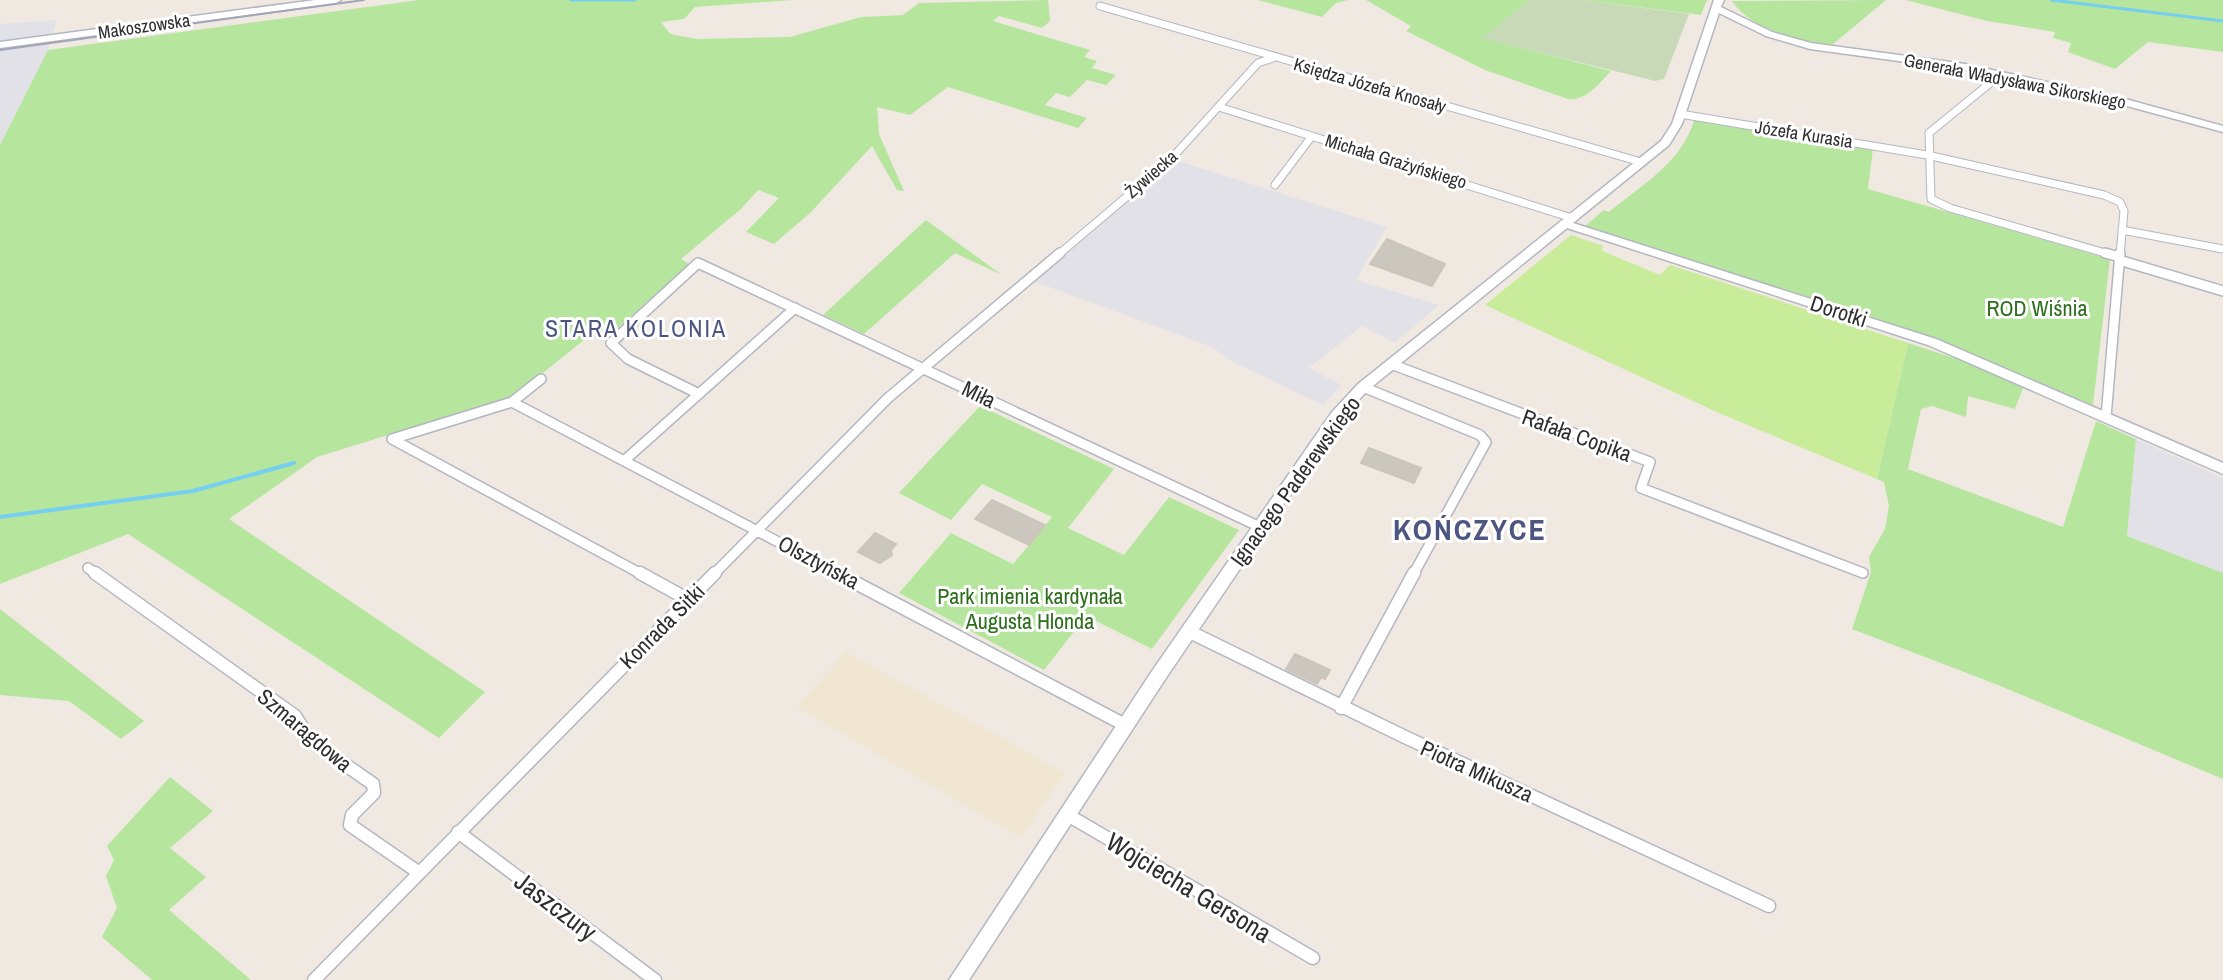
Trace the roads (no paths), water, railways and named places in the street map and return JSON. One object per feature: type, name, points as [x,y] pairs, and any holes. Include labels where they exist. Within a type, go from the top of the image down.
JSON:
[{"type":"main road","name":"Makoszowska","points":[[0,45],[336,0]]},
{"type":"main road","name":"Generała Władysława Sikorskiego","points":[[1718,4],[1777,37],[1810,46],[1925,60],[2000,75],[2141,106],[2223,129]]},
{"type":"main road","name":"Ignacego Paderewskiego","points":[[958,980],[1125,725],[1331,423],[1363,387],[1671,137],[1718,4]]},
{"type":"main road","name":"Dorotki","points":[[1568,221],[1909,333],[2223,469]]},
{"type":"street","name":"Księdza Józefa Knosały","points":[[1100,6],[1258,49],[1273,58],[1641,162]]},
{"type":"street","name":"Żywiecka","points":[[1021,283],[1171,159],[1258,63],[1273,58]]},
{"type":"street","points":[[2000,75],[1929,133],[1928,193],[1937,204],[2223,291]]},
{"type":"street","name":"Michała Grażyńskiego","points":[[1219,107],[1568,221]]},
{"type":"street","name":"Józefa Kurasia","points":[[1680,114],[1927,155],[2114,198],[2123,206],[2122,230]]},
{"type":"street","points":[[1275,185],[1312,136]]},
{"type":"street","points":[[2106,417],[2122,230],[2223,249]]},
{"type":"street","name":"Miła","points":[[699,394],[628,359],[611,343],[698,263],[1260,527]]},
{"type":"street","name":"Konrada Sitki","points":[[314,980],[922,367],[1021,283]]},
{"type":"street","points":[[625,460],[795,308]]},
{"type":"street","name":"Rafała Copika","points":[[1391,364],[1650,462],[1641,488],[1863,573]]},
{"type":"street","points":[[541,379],[512,402],[392,439],[689,600]]},
{"type":"street","points":[[1341,708],[1486,442],[1480,435],[1363,387]]},
{"type":"street","name":"Olsztyńska","points":[[512,402],[1125,725]]},
{"type":"street","name":"Szmaragdowa","points":[[88,568],[295,716],[310,740],[375,786],[374,793],[349,818],[350,825],[418,872]]},
{"type":"street","name":"Piotra Mikusza","points":[[1188,631],[1341,708],[1769,906]]},
{"type":"street","name":"Wojciecha Gersona","points":[[1066,814],[1313,958]]},
{"type":"street","name":"Jaszczury","points":[[458,832],[655,980]]},
{"type":"waterway","points":[[571,0],[635,0]]},
{"type":"waterway","points":[[2051,0],[2223,21]]},
{"type":"waterway","points":[[0,517],[193,491],[294,463]]},
{"type":"tram line","points":[[0,50],[364,0]]},
{"type":"district","name":"STARA KOLONIA","points":[[636,328]]},
{"type":"district","name":"KOŃCZYCE","points":[[1470,529]]},
{"type":"park label","name":"ROD Wiśnia","points":[[2037,308]]},
{"type":"park label","name":"Park imienia kardynała Augusta Hlonda","points":[[1030,608]]}]
